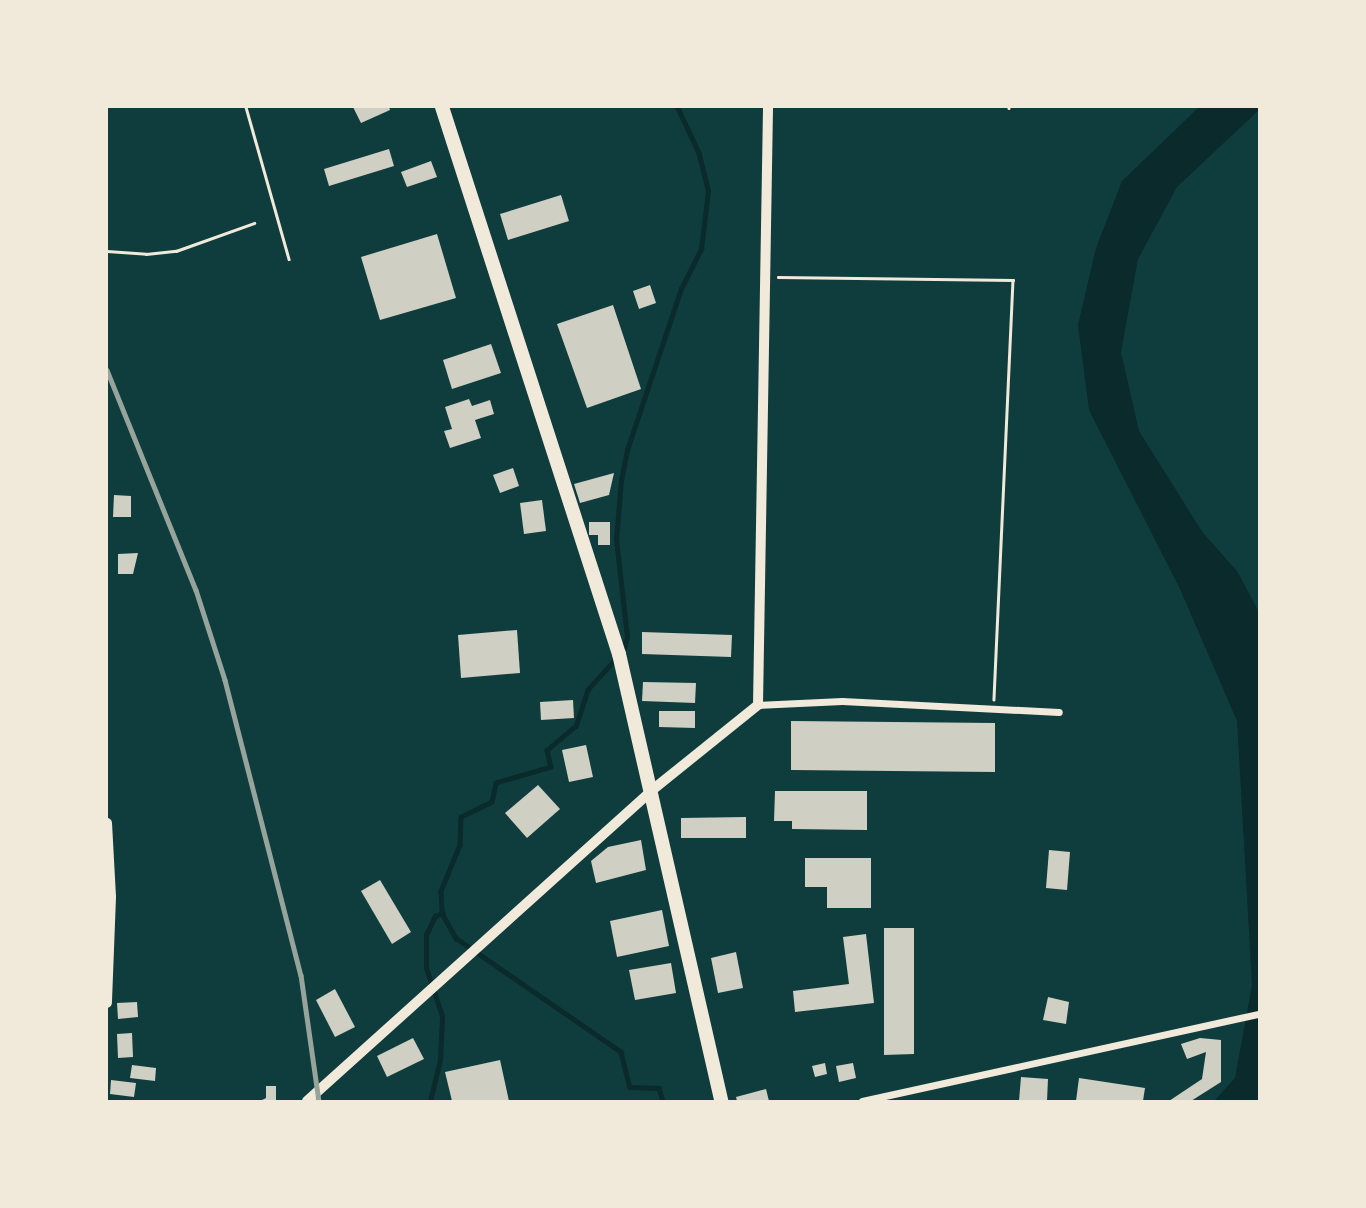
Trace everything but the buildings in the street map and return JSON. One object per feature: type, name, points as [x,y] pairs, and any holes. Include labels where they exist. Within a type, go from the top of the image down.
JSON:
[{"type":"highway","points":[[442,107],[619,654],[722,1101]]},
{"type":"street","points":[[758,705],[768,107]]},
{"type":"street","points":[[307,1101],[651,791],[758,705],[842,701],[1059,712]]},
{"type":"street","points":[[107,823],[111,897],[107,1003]]},
{"type":"street","points":[[862,1101],[1259,1014]]},
{"type":"path","points":[[246,107],[289,259]]},
{"type":"path","points":[[107,251],[146,254],[176,251],[254,223]]},
{"type":"path","points":[[764,277],[1013,280],[993,709]]},
{"type":"water","points":[[1199,107],[1259,107],[1259,110],[1177,187],[1138,259],[1121,352],[1139,431],[1203,533],[1237,571],[1259,612],[1259,1101],[1214,1101],[1235,1078],[1252,985],[1237,721],[1180,589],[1089,410],[1078,325],[1096,248],[1122,181]]},
{"type":"waterway","points":[[623,651],[627,637],[616,539],[621,481],[627,450],[681,289],[701,249],[708,191],[699,154],[677,107]]},
{"type":"waterway","points":[[615,660],[588,690],[576,726],[547,750],[551,767],[496,783],[492,802],[461,817],[460,845],[441,891],[442,913],[456,938],[621,1052],[630,1087],[659,1088],[663,1101]]},
{"type":"waterway","points":[[430,1101],[440,1060],[442,1016],[426,968],[426,935],[435,916],[442,913]]},
{"type":"railway","points":[[107,370],[196,590],[225,680],[301,975],[319,1101]]}]
